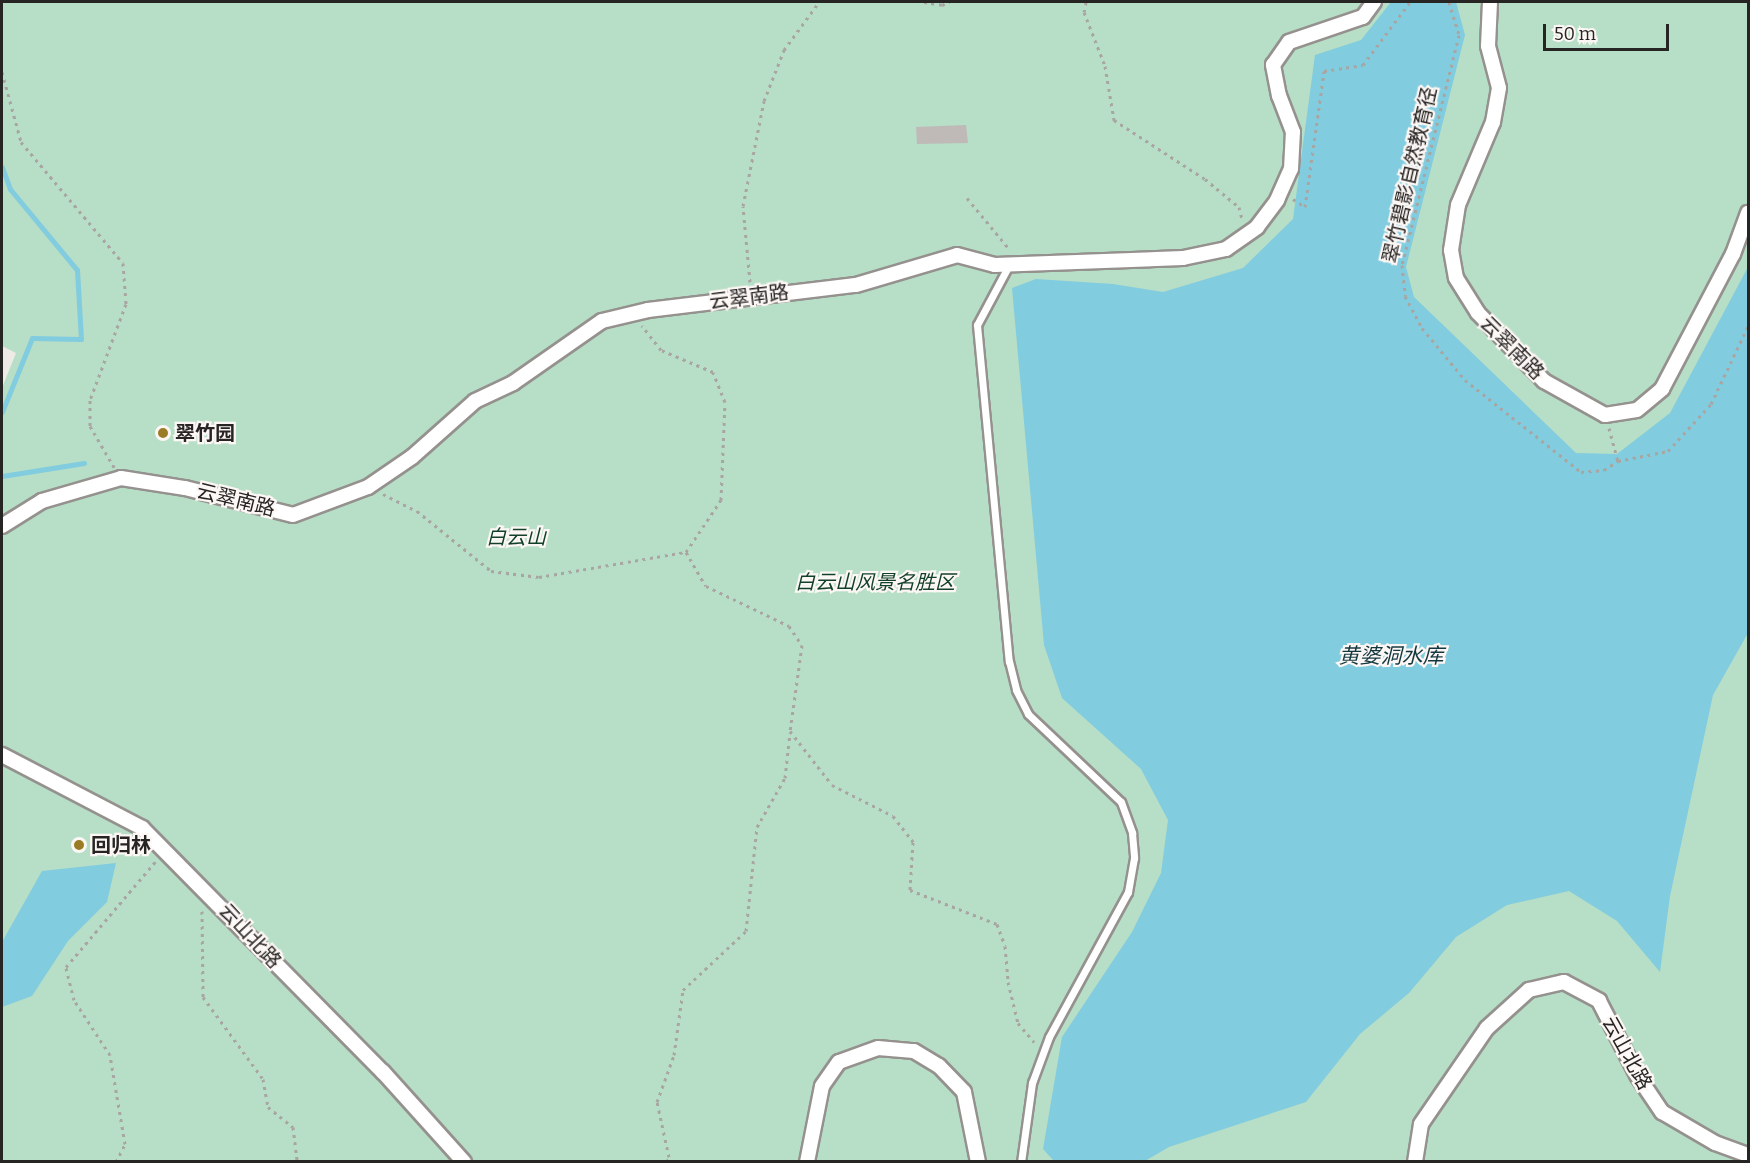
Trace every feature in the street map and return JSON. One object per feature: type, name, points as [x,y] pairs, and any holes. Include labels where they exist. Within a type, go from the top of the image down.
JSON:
[{"type":"street","name":"云翠南路","points":[[2,526],[42,501],[121,478],[185,488],[293,514],[368,486],[412,457],[475,401],[513,383],[602,321],[633,314],[752,296],[856,285],[957,255],[995,265],[1013,265],[1184,258],[1226,249],[1246,236],[1277,200],[1291,169],[1293,132],[1280,96],[1273,65],[1289,42],[1363,17],[1374,2]]},
{"type":"street","name":"云翠南路","points":[[1490,2],[1488,46],[1499,88],[1493,122],[1458,205],[1451,250],[1456,278],[1478,313],[1544,381],[1605,415]]},
{"type":"street","points":[[1605,415],[1637,410],[1662,389],[1733,254],[1749,213]]},
{"type":"street","name":"云山北路","points":[[2,755],[142,828],[166,849],[464,1161]]},
{"type":"street","name":"云山北路","points":[[1415,1161],[1421,1124],[1487,1028],[1529,990],[1564,982],[1599,1001],[1637,1075],[1662,1112],[1715,1143],[1749,1155]]},
{"type":"street","points":[[807,1161],[822,1086],[839,1062],[878,1048],[914,1051],[939,1066],[964,1092],[978,1161]]},
{"type":"lane","points":[[1013,265],[977,325],[1009,661],[1016,690],[1028,714],[1121,802],[1132,833],[1134,858],[1128,892],[1043,1053],[1032,1083],[1021,1161]]},
{"type":"path","points":[[752,296],[742,206],[764,101],[784,50],[819,2]]},
{"type":"path","points":[[924,2],[942,5],[949,2]]},
{"type":"path","points":[[1086,2],[1084,12],[1105,66],[1114,120],[1205,179],[1239,207],[1246,236]]},
{"type":"path","points":[[1305,207],[1324,71],[1363,65],[1410,2]]},
{"type":"path","name":"翠竹碧影自然教育径","points":[[1449,2],[1459,35],[1402,265],[1404,296],[1422,328],[1465,380],[1581,472],[1604,470],[1618,461],[1668,451],[1711,404],[1749,326]]},
{"type":"path","points":[[2,72],[21,142],[123,264],[126,304],[90,400],[90,426],[121,478]]},
{"type":"path","points":[[967,198],[1016,257],[1013,265]]},
{"type":"path","points":[[368,486],[417,511],[491,571],[539,577],[686,552],[721,500],[725,402],[713,372],[661,350],[633,314]]},
{"type":"path","points":[[1605,415],[1618,461]]},
{"type":"path","points":[[667,1161],[669,1157],[657,1102],[674,1055],[683,990],[746,931],[757,827],[785,778],[802,645],[789,626],[706,586],[686,552]]},
{"type":"path","points":[[790,731],[832,785],[893,816],[913,843],[910,890],[998,924],[1005,946],[1008,982],[1018,1023],[1043,1053]]},
{"type":"path","points":[[116,1161],[125,1144],[110,1055],[74,1000],[66,967],[166,849]]},
{"type":"path","points":[[202,885],[203,997],[263,1079],[268,1107],[292,1127],[297,1161]]},
{"type":"green space","name":"白云山","points":[[2,2],[1748,2],[1748,1161],[2,1162],[2,388],[16,353],[2,346]]},
{"type":"water","name":"黄婆洞水库","points":[[1391,2],[1456,2],[1465,35],[1406,267],[1414,297],[1576,453],[1617,454],[1670,413],[1748,267],[1748,633],[1713,695],[1670,896],[1660,972],[1617,921],[1569,891],[1507,905],[1456,937],[1409,993],[1360,1034],[1306,1102],[1169,1147],[1145,1161],[1054,1161],[1043,1149],[1062,1037],[1132,932],[1161,873],[1168,820],[1141,769],[1062,698],[1044,645],[1012,288],[1036,279],[1113,284],[1163,292],[1243,268],[1293,219],[1315,55],[1361,40]]},
{"type":"water","points":[[116,863],[107,902],[68,941],[32,996],[2,1007],[2,942],[42,871]]},
{"type":"building","points":[[966,125],[968,143],[917,144],[916,127]]},
{"type":"waterway","points":[[2,167],[10,189],[77,270],[81,339],[32,338],[2,412]]},
{"type":"waterway","points":[[2,476],[84,463]]},
{"type":"place","name":"翠竹园","points":[[163,433]]},
{"type":"place","name":"回归林","points":[[79,845]]},
{"type":"park label","name":"白云山风景名胜区","points":[[875,582]]}]
